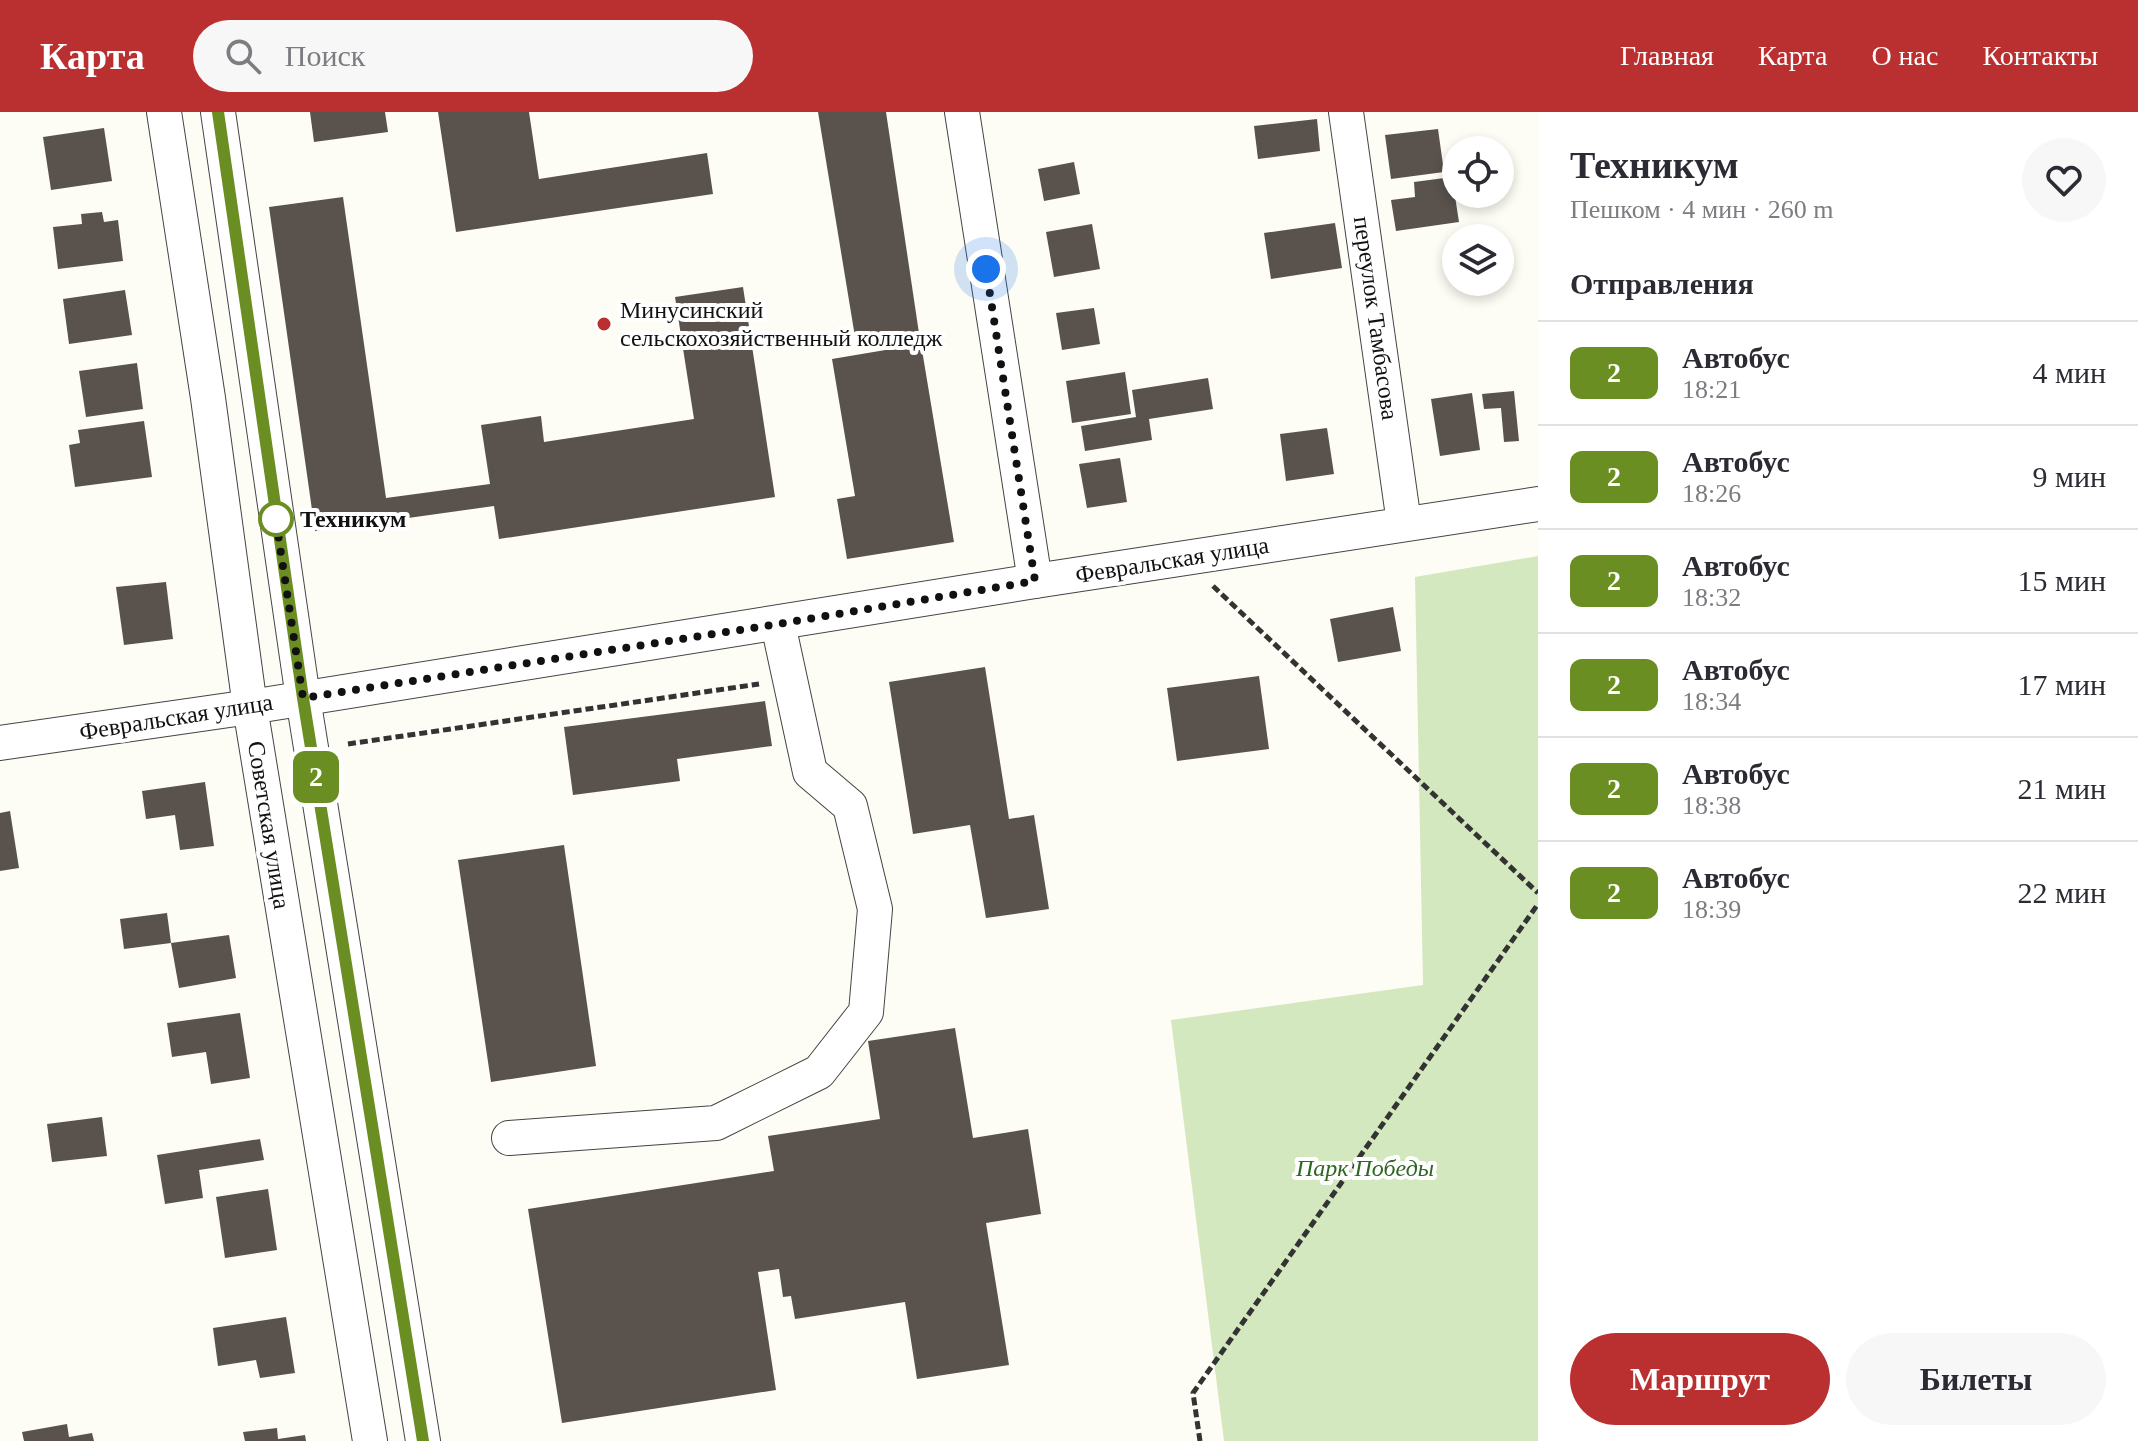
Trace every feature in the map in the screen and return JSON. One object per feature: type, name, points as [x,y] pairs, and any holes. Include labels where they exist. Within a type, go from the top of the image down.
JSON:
[{"type":"street","name":"Советская улица","points":[[164,112],[208,398],[250,707],[370,1441]]},
{"type":"street","points":[[218,112],[303,698],[423,1441]]},
{"type":"street","points":[[962,112],[1035,581]]},
{"type":"street","name":"переулок Тамбасова","points":[[1346,112],[1404,523]]},
{"type":"street","name":"Февральская улица","points":[[0,743],[250,707],[1538,504]]},
{"type":"street","points":[[509,1138],[716,1123],[819,1072],[866,1012],[875,909],[850,806],[810,772],[778,624]]},
{"type":"path","points":[[1207,580],[1538,893]]},
{"type":"path","points":[[348,744],[771,682]]},
{"type":"path","points":[[1200,1441],[1193,1393],[1538,904]]},
{"type":"green space","name":"Парк Победы","points":[[1538,556],[1538,1441],[1224,1441],[1171,1020],[1423,985],[1415,577]]},
{"type":"building","points":[[310,112],[385,112],[388,132],[314,142]]},
{"type":"building","points":[[438,112],[529,112],[539,179],[707,153],[713,194],[456,232]]},
{"type":"building","points":[[818,112],[886,112],[920,340],[857,349]]},
{"type":"building","points":[[1317,119],[1320,151],[1258,159],[1254,126]]},
{"type":"building","points":[[104,128],[112,181],[51,190],[43,137]]},
{"type":"building","points":[[1438,129],[1442,172],[1391,179],[1385,135]]},
{"type":"building","points":[[1074,162],[1080,194],[1044,201],[1038,169]]},
{"type":"building","points":[[1442,178],[1442,208],[1457,208],[1459,222],[1396,231],[1391,200],[1415,197],[1414,182]]},
{"type":"building","points":[[343,197],[386,498],[490,484],[481,425],[541,416],[544,442],[694,419],[675,297],[743,287],[775,497],[499,539],[494,506],[315,531],[269,207]]},
{"type":"building","points":[[102,212],[104,222],[118,220],[123,261],[58,269],[53,227],[82,224],[81,214]]},
{"type":"building","points":[[1335,223],[1342,268],[1271,279],[1264,233]]},
{"type":"building","points":[[1092,224],[1100,269],[1054,277],[1046,232]]},
{"type":"building","points":[[125,290],[132,335],[69,344],[63,299]]},
{"type":"building","points":[[1094,308],[1100,344],[1062,350],[1056,313]]},
{"type":"building","points":[[921,344],[954,542],[847,559],[837,499],[855,496],[832,359]]},
{"type":"building","points":[[137,363],[143,409],[86,417],[79,371]]},
{"type":"building","points":[[1125,372],[1131,414],[1072,423],[1066,381]]},
{"type":"building","points":[[1208,378],[1213,409],[1149,419],[1152,440],[1085,451],[1081,426],[1136,417],[1132,390]]},
{"type":"building","points":[[1514,391],[1519,441],[1504,442],[1501,408],[1484,409],[1482,394]]},
{"type":"building","points":[[1472,393],[1480,450],[1440,456],[1431,399]]},
{"type":"building","points":[[144,421],[152,477],[75,487],[69,445],[80,443],[78,430]]},
{"type":"building","points":[[1327,428],[1334,474],[1286,481],[1280,434]]},
{"type":"building","points":[[1120,458],[1127,502],[1087,508],[1079,464]]},
{"type":"building","points":[[166,582],[173,639],[124,645],[116,587]]},
{"type":"building","points":[[1393,607],[1401,651],[1338,662],[1330,619]]},
{"type":"building","points":[[985,667],[1009,819],[1034,815],[1049,909],[986,918],[970,825],[913,834],[889,682]]},
{"type":"building","points":[[1259,676],[1269,749],[1177,761],[1167,688]]},
{"type":"building","points":[[765,701],[772,746],[677,759],[680,781],[573,795],[564,727]]},
{"type":"building","points":[[205,782],[214,846],[180,850],[175,815],[146,819],[142,791]]},
{"type":"building","points":[[10,811],[19,868],[0,871],[0,813]]},
{"type":"building","points":[[564,845],[596,1066],[491,1082],[458,860]]},
{"type":"building","points":[[167,913],[171,943],[124,949],[120,919]]},
{"type":"building","points":[[229,935],[236,978],[179,988],[171,943]]},
{"type":"building","points":[[240,1013],[250,1078],[211,1084],[206,1052],[172,1057],[167,1023]]},
{"type":"building","points":[[955,1028],[973,1138],[1028,1129],[1041,1214],[986,1223],[1009,1365],[917,1379],[905,1302],[795,1319],[791,1296],[783,1297],[779,1269],[758,1272],[776,1390],[562,1423],[528,1209],[774,1171],[768,1136],[880,1119],[868,1041]]},
{"type":"building","points":[[102,1117],[107,1156],[52,1162],[47,1124]]},
{"type":"building","points":[[260,1139],[264,1160],[199,1170],[203,1198],[165,1204],[157,1155]]},
{"type":"building","points":[[268,1189],[277,1250],[225,1258],[216,1197]]},
{"type":"building","points":[[286,1317],[295,1373],[260,1378],[256,1360],[218,1366],[213,1328]]},
{"type":"building","points":[[67,1424],[69,1437],[92,1433],[94,1441],[24,1441],[22,1432]]},
{"type":"building","points":[[277,1428],[278,1439],[305,1435],[306,1441],[245,1441],[243,1432]]},
{"type":"bus line","name":"2","points":[[218,112],[303,698],[423,1441]]},
{"type":"place","name":"Минусинский сельскохозяйственный колледж","points":[[604,324]]},
{"type":"place","name":"Техникум","points":[[276,519]]},
{"type":"route","points":[[276,519],[275,514],[303,698],[1035,581],[986,269]]}]
